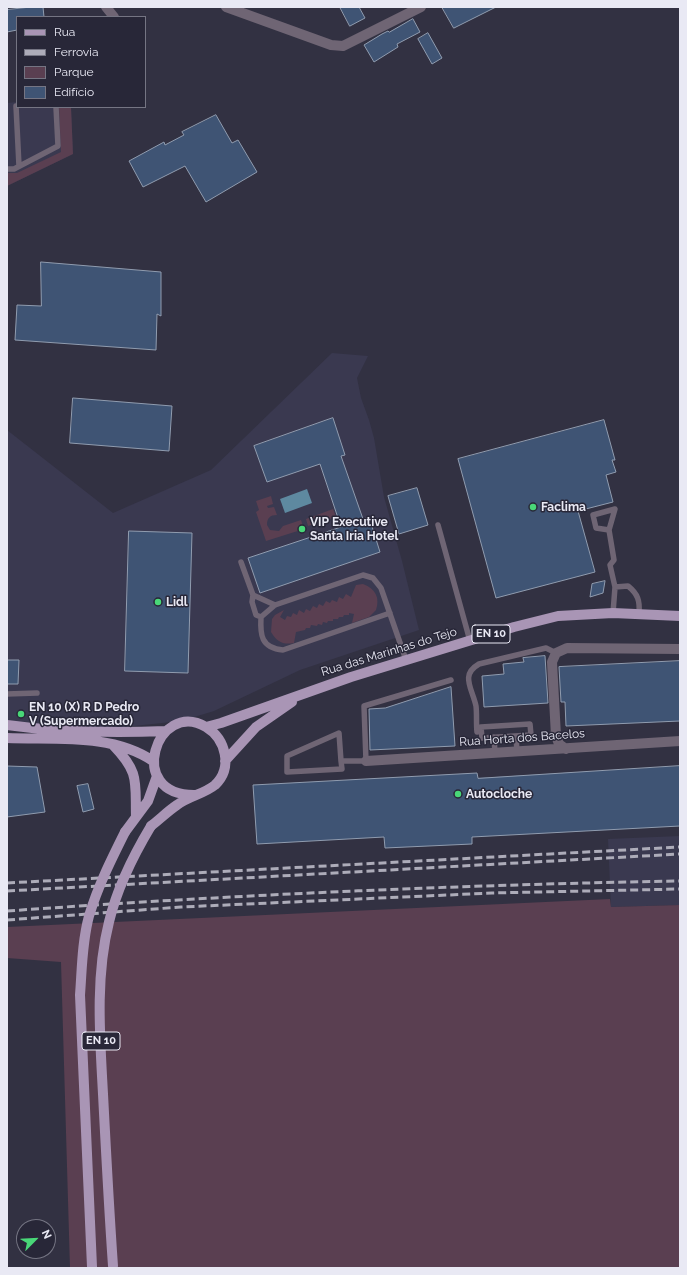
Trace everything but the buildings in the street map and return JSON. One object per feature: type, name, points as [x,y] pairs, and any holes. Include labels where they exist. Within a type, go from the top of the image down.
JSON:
[{"type":"main road","name":"Rua das Marinhas do Tejo","points":[[206,727],[309,691],[406,660],[558,616],[639,613],[680,616]]},
{"type":"main road","name":"EN 10","points":[[225,761],[256,727],[309,691]]},
{"type":"main road","points":[[7,725],[48,729],[128,733],[166,731],[184,723],[199,724],[206,727],[220,741],[224,750],[225,761],[223,773],[216,783],[207,791],[195,795],[184,795],[173,792],[164,785],[157,776],[153,761],[154,750],[159,739],[166,731]]},
{"type":"main road","points":[[7,738],[96,741],[141,753],[153,761]]},
{"type":"main road","points":[[113,745],[125,757],[135,774],[137,788],[136,817]]},
{"type":"main road","name":"EN 10","points":[[92,1268],[80,995],[83,956],[89,918],[102,878],[125,832],[148,801],[157,776]]},
{"type":"main road","name":"EN 10","points":[[113,1267],[102,1067],[100,996],[103,958],[109,923],[121,884],[136,851],[151,826],[177,804],[195,795]]},
{"type":"street","points":[[106,7],[113,16]]},
{"type":"street","points":[[227,7],[331,45],[343,46],[421,7]]},
{"type":"street","points":[[566,749],[559,744],[556,736],[552,662],[556,653],[567,648],[680,649]]},
{"type":"street","name":"Rua Horta dos Bacelos","points":[[366,761],[680,741]]},
{"type":"lane","points":[[16,108],[19,166]]},
{"type":"lane","points":[[7,169],[19,166],[58,146],[56,108]]},
{"type":"lane","points":[[609,530],[596,528],[593,515],[615,509],[609,530],[614,560],[610,565],[615,587],[613,613]]},
{"type":"lane","points":[[438,525],[470,641]]},
{"type":"lane","points":[[241,562],[253,595],[252,602],[256,615],[260,617],[261,636],[267,646],[274,649],[282,650],[390,613]]},
{"type":"lane","points":[[260,617],[275,605],[363,575],[373,578],[381,588],[406,660]]},
{"type":"lane","points":[[615,587],[628,586],[635,592],[639,601],[639,613]]},
{"type":"lane","points":[[253,595],[275,605]]},
{"type":"lane","points":[[481,731],[477,732],[476,707],[468,677],[471,668],[479,664],[546,648],[556,653]]},
{"type":"lane","points":[[341,761],[366,761],[364,706],[451,680]]},
{"type":"lane","points":[[7,694],[37,693]]},
{"type":"lane","points":[[530,724],[530,735],[516,736],[482,738],[481,726],[530,724]]},
{"type":"lane","points":[[339,733],[341,761],[342,769],[287,772],[287,756],[339,733]]},
{"type":"lane","points":[[516,736],[517,752]]},
{"type":"lane","points":[[494,737],[495,753]]},
{"type":"shaded area","points":[[16,102],[16,108],[71,108],[73,154],[7,186],[7,103]]},
{"type":"shaded area","points":[[332,353],[368,356],[357,378],[361,398],[374,438],[384,497],[419,630],[300,670],[214,711],[181,721],[115,728],[7,725],[7,430],[113,513],[211,470]]},
{"type":"shaded area","points":[[307,489],[312,503],[285,513],[280,499]]},
{"type":"shaded area","points":[[680,836],[680,905],[611,907],[608,839]]},
{"type":"green space","points":[[59,108],[71,108],[73,154],[7,186],[7,173],[17,173],[61,152]]},
{"type":"green space","points":[[271,496],[273,504],[267,506],[268,508],[274,507],[277,515],[271,516],[268,519],[267,525],[270,530],[279,531],[283,526],[301,520],[304,529],[266,541],[256,512],[259,510],[256,501]]},
{"type":"green space","points":[[333,509],[336,517],[308,526],[306,519]]},
{"type":"green space","points":[[363,584],[374,591],[377,598],[376,610],[369,617],[352,623],[354,614],[349,613],[349,615],[344,615],[338,619],[333,619],[333,621],[328,621],[327,623],[323,622],[322,625],[311,625],[310,628],[296,632],[294,643],[287,644],[281,642],[271,632],[272,619],[275,615],[284,610],[280,617],[285,620],[287,616],[291,617],[293,613],[297,615],[299,610],[304,613],[306,609],[310,611],[313,606],[317,608],[319,604],[323,606],[326,601],[330,603],[332,600],[337,602],[339,597],[343,599],[346,594],[351,597],[356,585]]},
{"type":"green space","points":[[610,899],[611,907],[680,905],[680,1268],[70,1268],[61,962],[7,958],[7,927]]},
{"type":"railway","points":[[7,883],[680,847]]},
{"type":"railway","points":[[7,891],[680,854]]},
{"type":"railway","points":[[7,911],[175,900],[344,892],[512,885],[680,881]]},
{"type":"railway","points":[[7,920],[181,907],[492,893],[680,889]]},
{"type":"place","name":"Faclima","points":[[533,507]]},
{"type":"place","name":"VIP Executive Santa Iria Hotel","points":[[302,529]]},
{"type":"place","name":"Lidl","points":[[158,602]]},
{"type":"place","name":"EN 10 (X) R D Pedro V (Supermercado)","points":[[21,714]]},
{"type":"place","name":"Autocloche","points":[[458,794]]}]
